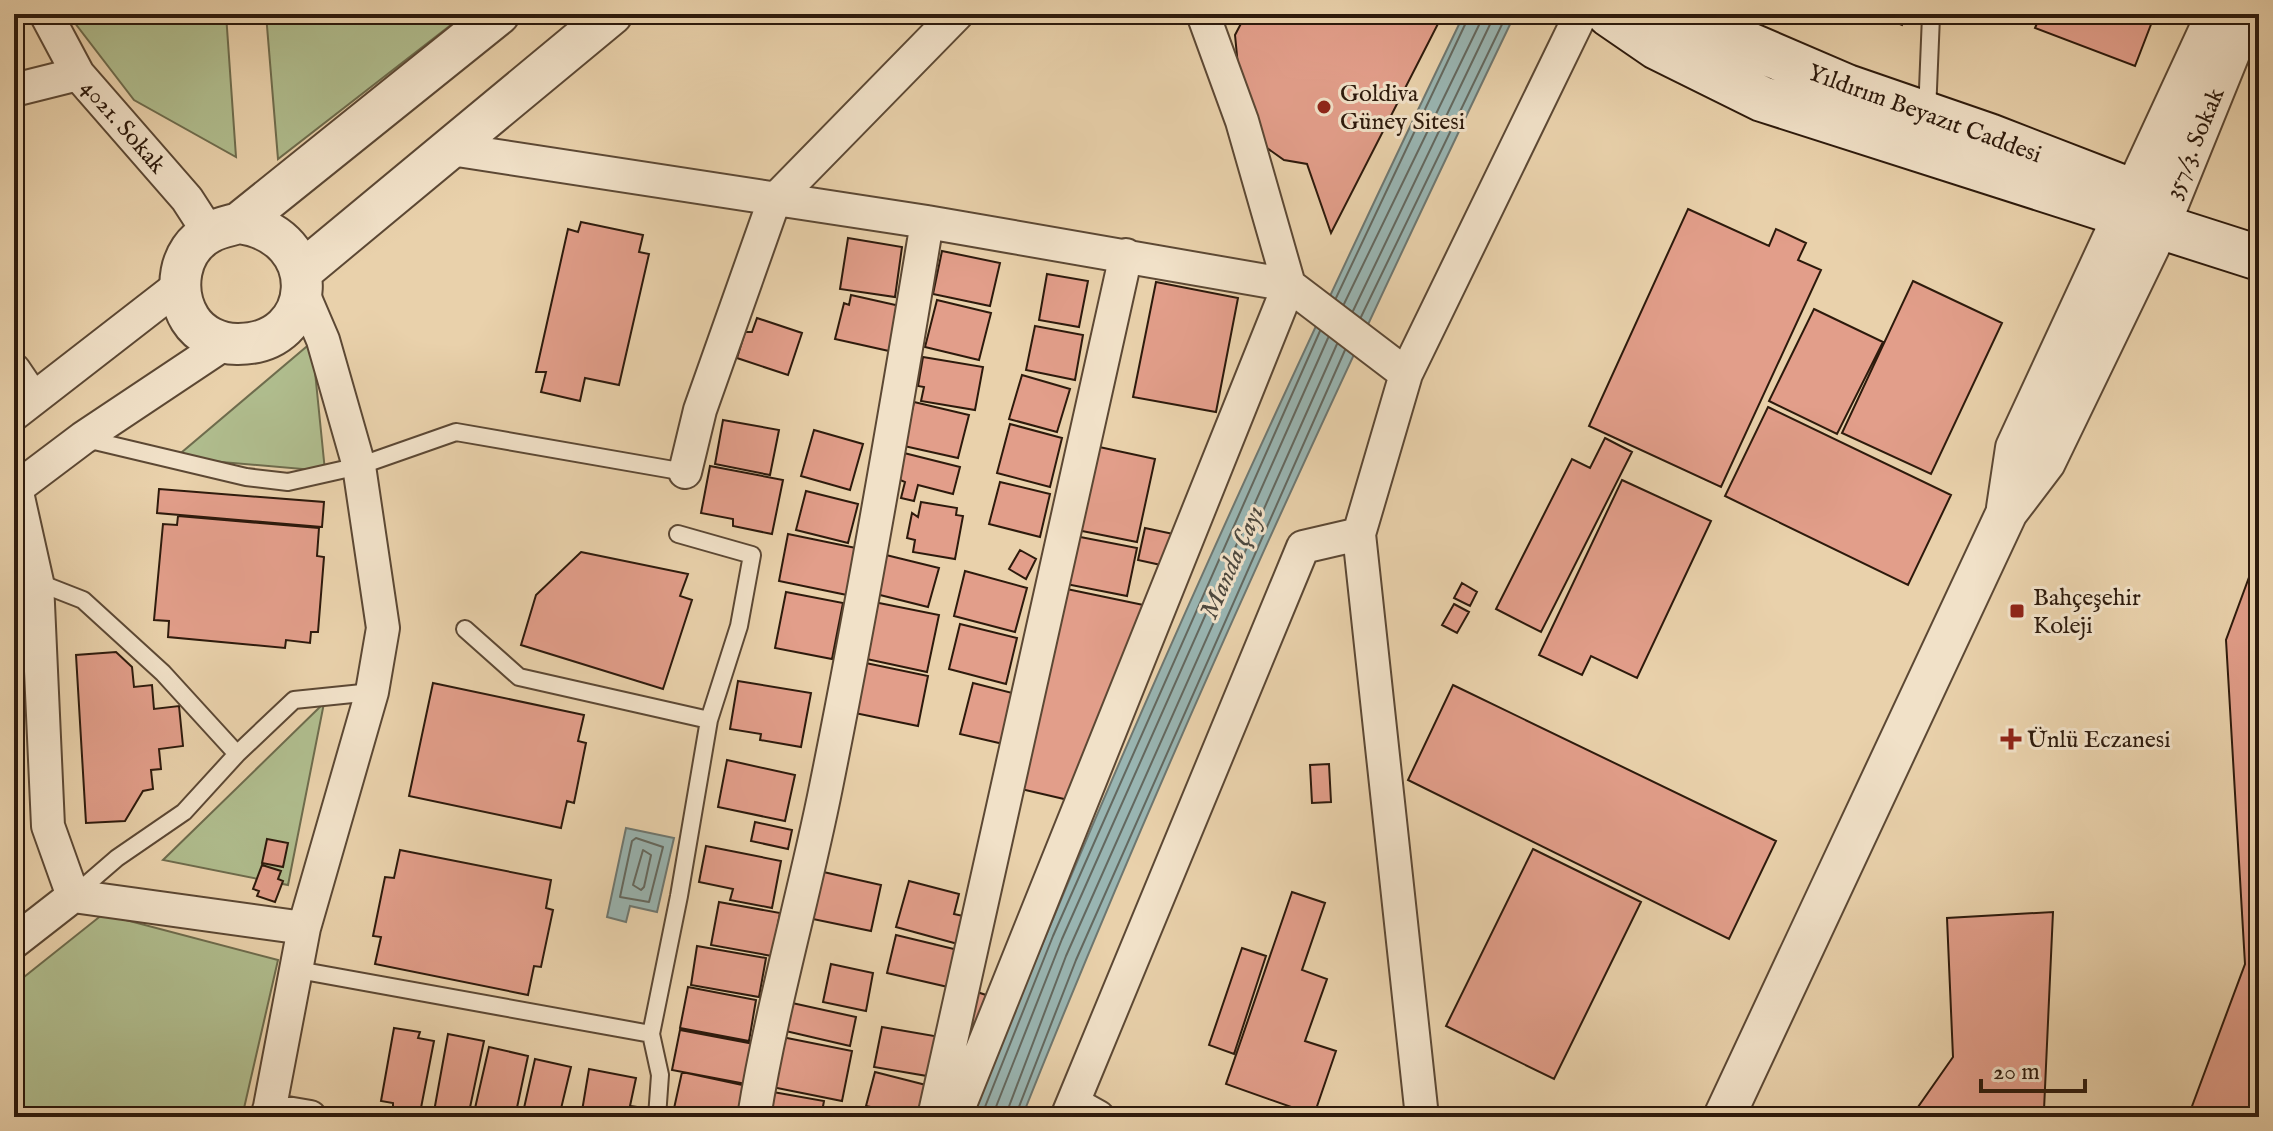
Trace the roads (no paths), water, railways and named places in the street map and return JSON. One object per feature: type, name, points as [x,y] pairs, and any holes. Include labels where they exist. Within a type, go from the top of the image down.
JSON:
[{"type":"main road","points":[[1609,14],[1657,47],[1762,99],[2141,211],[2259,258]]},
{"type":"main road","name":"Yıldırım Beyazıt Caddesi","points":[[1697,18],[1847,87],[1927,115],[2141,211]]},
{"type":"street","name":"4021. Sokak","points":[[46,14],[78,74],[187,199],[203,251],[192,322],[207,336],[224,344]]},
{"type":"street","points":[[14,370],[23,406],[203,251],[499,14]]},
{"type":"street","points":[[73,896],[48,826],[37,582],[15,489],[83,438],[224,344],[256,344],[283,329],[296,311],[301,282],[451,149],[612,14]]},
{"type":"street","points":[[685,472],[700,410],[774,201],[957,14]]},
{"type":"street","points":[[955,1117],[1289,285],[1242,121],[1203,14]]},
{"type":"street","points":[[1422,1117],[1359,534],[1406,374],[1581,14]]},
{"type":"street","name":"357/3. Sokak","points":[[2141,211],[2217,14]]},
{"type":"street","name":"357/3. Sokak","points":[[2141,211],[2245,14]]},
{"type":"street","points":[[14,90],[78,74]]},
{"type":"street","points":[[451,149],[774,201],[927,222],[1289,285],[1406,374]]},
{"type":"street","points":[[1724,1117],[2007,512],[2045,462],[2141,211]]},
{"type":"street","points":[[754,1117],[765,1050],[829,774],[882,495],[927,222]]},
{"type":"street","points":[[203,251],[260,226],[278,236],[293,252],[323,340],[359,466],[383,628],[372,692],[304,928],[268,1113],[310,1117]]},
{"type":"street","points":[[934,1117],[1126,255]]},
{"type":"street","points":[[1080,1112],[1303,547],[1359,534]]},
{"type":"street","points":[[14,942],[73,896],[304,928]]},
{"type":"lane","points":[[1925,14],[1931,16],[1927,115]]},
{"type":"lane","points":[[83,438],[246,477],[288,482],[359,466],[456,432],[685,472]]},
{"type":"lane","points":[[657,1117],[660,1075],[651,1034],[679,896],[709,720],[739,626],[752,555],[678,534]]},
{"type":"lane","points":[[37,582],[83,600],[163,673],[237,754]]},
{"type":"lane","points":[[465,629],[519,677],[709,720]]},
{"type":"lane","points":[[73,896],[117,858],[184,812],[237,754],[294,700],[372,692]]},
{"type":"lane","points":[[298,970],[651,1034]]},
{"type":"water","name":"Manda Çayı","points":[[1464,14],[1515,14],[1259,561],[1137,838],[1022,1117],[972,1117],[1087,838],[1208,561]]},
{"type":"water","points":[[626,828],[674,838],[657,912],[630,906],[626,922],[607,917]]},
{"type":"place","name":"Goldiva Güney Sitesi","points":[[1324,107]]},
{"type":"place","name":"Bahçeşehir Koleji","points":[[2017,611]]},
{"type":"place","name":"Ünlü Eczanesi","points":[[2011,739]]}]
